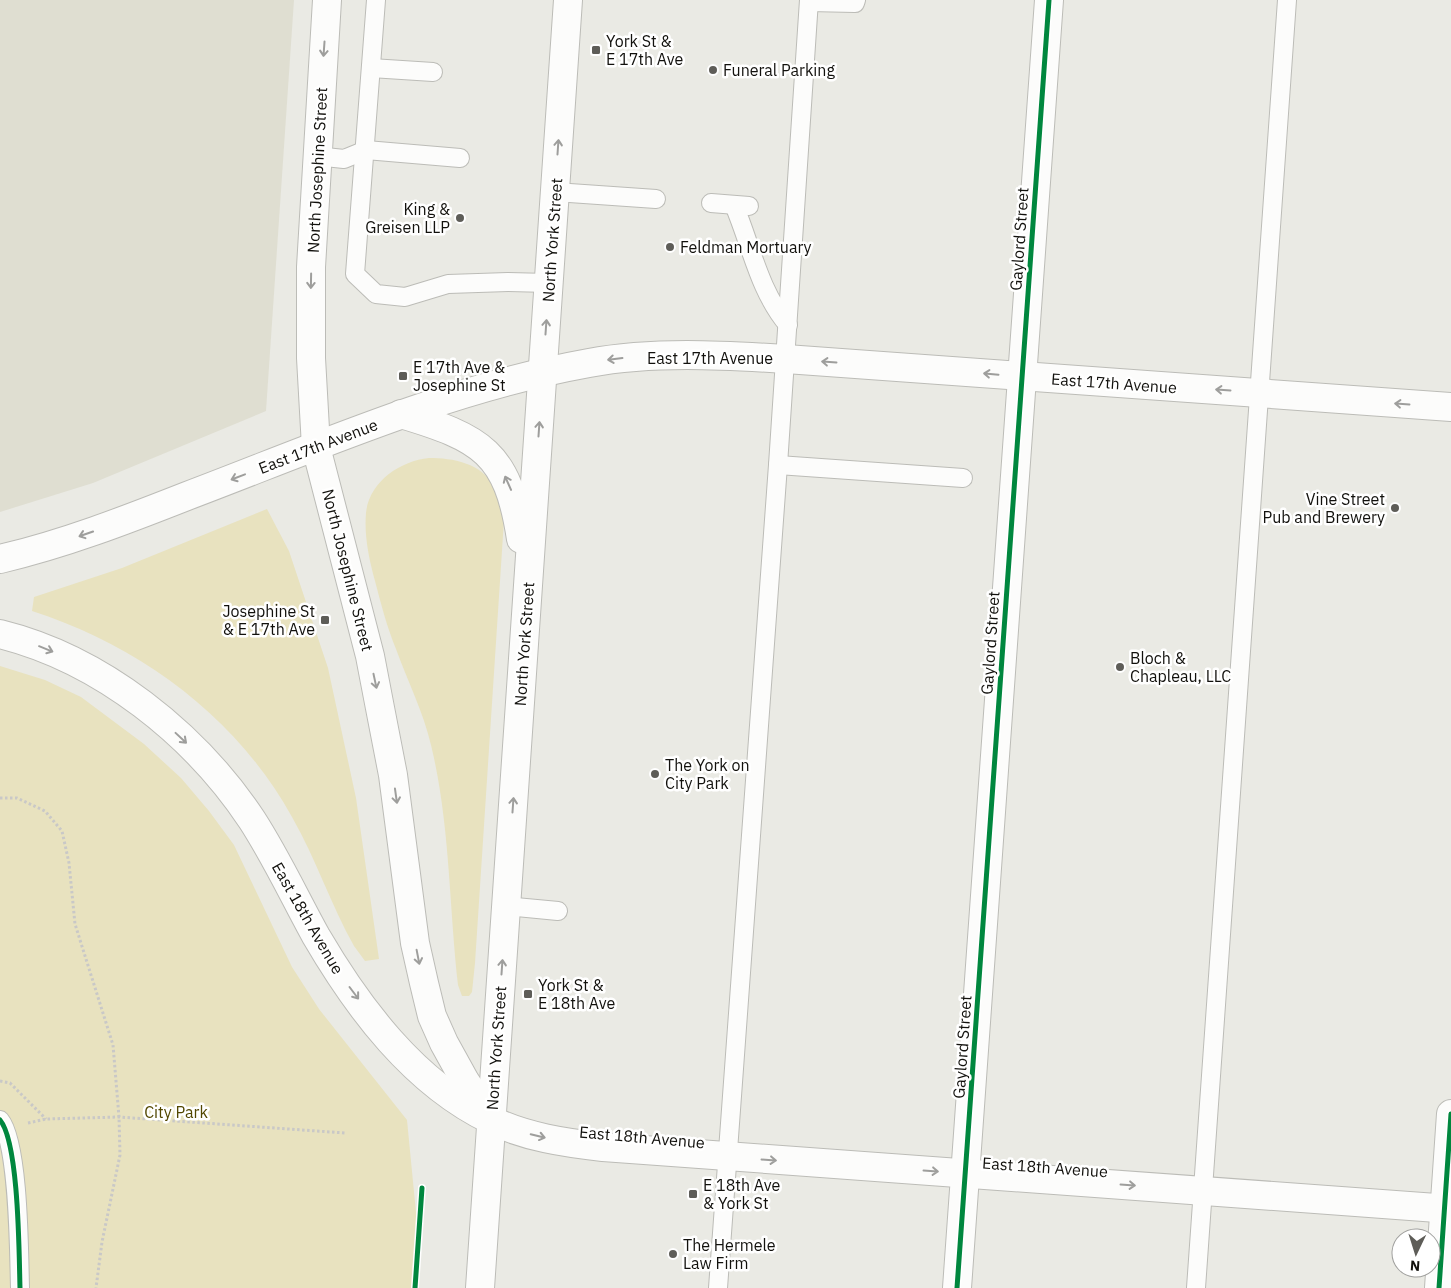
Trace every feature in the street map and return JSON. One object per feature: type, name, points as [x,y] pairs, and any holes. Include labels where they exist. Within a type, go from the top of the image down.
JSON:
[{"type":"main road","name":"North Josephine Street","points":[[328,0],[316,156],[310,322],[316,447],[370,656],[394,784],[415,943],[430,1009],[444,1043],[459,1071],[492,1121]]},
{"type":"main road","name":"North York Street","points":[[480,1288],[568,0]]},
{"type":"main road","name":"Gaylord Street","points":[[956,1288],[966,1174],[1049,0]]},
{"type":"main road","name":"East 17th Avenue","points":[[0,559],[95,531],[401,414],[543,372],[591,362],[629,358],[713,355],[786,358],[1451,407]]},
{"type":"main road","points":[[401,414],[458,433],[484,450],[497,462],[512,492],[517,512],[528,600]]},
{"type":"main road","name":"East 18th Avenue","points":[[0,634],[51,650],[97,675],[152,713],[193,749],[227,786],[253,821],[322,946],[371,1016],[400,1051],[439,1087],[492,1121],[532,1135],[574,1143],[727,1157],[1448,1208]]},
{"type":"main road","points":[[1439,1288],[1448,1208],[1451,1114]]},
{"type":"lane","points":[[376,0],[355,274],[376,294],[405,297],[448,284],[549,283]]},
{"type":"lane","points":[[718,1288],[727,1157],[738,919],[778,464],[809,1],[855,3],[856,0]]},
{"type":"lane","points":[[1196,1288],[1287,0]]},
{"type":"lane","points":[[371,68],[433,72]]},
{"type":"lane","points":[[316,156],[344,160],[366,150],[460,158]]},
{"type":"lane","points":[[555,192],[656,200]]},
{"type":"lane","points":[[711,203],[741,205],[766,291],[773,306],[788,325]]},
{"type":"lane","points":[[778,464],[963,478]]},
{"type":"lane","points":[[506,906],[558,911]]},
{"type":"lane","points":[[3,1124],[12,1158],[18,1221],[20,1288]]},
{"type":"path","points":[[0,798],[17,798],[45,811],[62,830],[69,863],[75,924],[113,1045],[120,1117],[120,1155],[102,1242],[96,1288]]},
{"type":"path","points":[[0,1081],[10,1084],[46,1119]]},
{"type":"path","points":[[3,1124],[46,1119],[120,1117],[345,1133]]},
{"type":"shaded area","points":[[0,0],[294,0],[266,411],[93,483],[0,512]]},
{"type":"green space","points":[[429,458],[466,463],[482,472],[494,486],[504,520],[475,963],[472,992],[469,996],[462,996],[458,985],[446,834],[431,745],[420,708],[384,615],[371,564],[366,530],[368,502],[380,483],[397,469],[418,460]]},
{"type":"green space","points":[[267,509],[289,551],[328,668],[356,798],[379,959],[365,961],[354,946],[292,817],[269,781],[243,747],[214,717],[182,689],[147,665],[110,644],[72,626],[32,611],[34,597],[122,568]]},
{"type":"green space","name":"City Park","points":[[0,666],[45,680],[81,697],[144,744],[181,778],[234,845],[292,967],[319,1009],[407,1120],[418,1233],[414,1288],[0,1288]]},
{"type":"cycle path","points":[[957,1288],[1049,0]]},
{"type":"cycle path","points":[[1439,1288],[1451,1114]]},
{"type":"cycle path","points":[[0,1120],[6,1132],[11,1151],[14,1174],[17,1200],[20,1288]]},
{"type":"cycle path","points":[[415,1288],[422,1188]]},
{"type":"place","name":"York St & E 17th Ave","points":[[596,50]]},
{"type":"place","name":"Funeral Parking","points":[[713,70]]},
{"type":"place","name":"King & Greisen LLP","points":[[460,218]]},
{"type":"place","name":"Feldman Mortuary","points":[[670,247]]},
{"type":"place","name":"E 17th Ave & Josephine St","points":[[403,376]]},
{"type":"place","name":"Vine Street Pub and Brewery","points":[[1395,508]]},
{"type":"place","name":"Josephine St & E 17th Ave","points":[[325,620]]},
{"type":"place","name":"Bloch & Chapleau, LLC","points":[[1120,667]]},
{"type":"place","name":"The York on City Park","points":[[655,774]]},
{"type":"place","name":"York St & E 18th Ave","points":[[528,994]]},
{"type":"place","name":"E 18th Ave & York St","points":[[693,1194]]},
{"type":"place","name":"The Hermele Law Firm","points":[[673,1254]]}]
